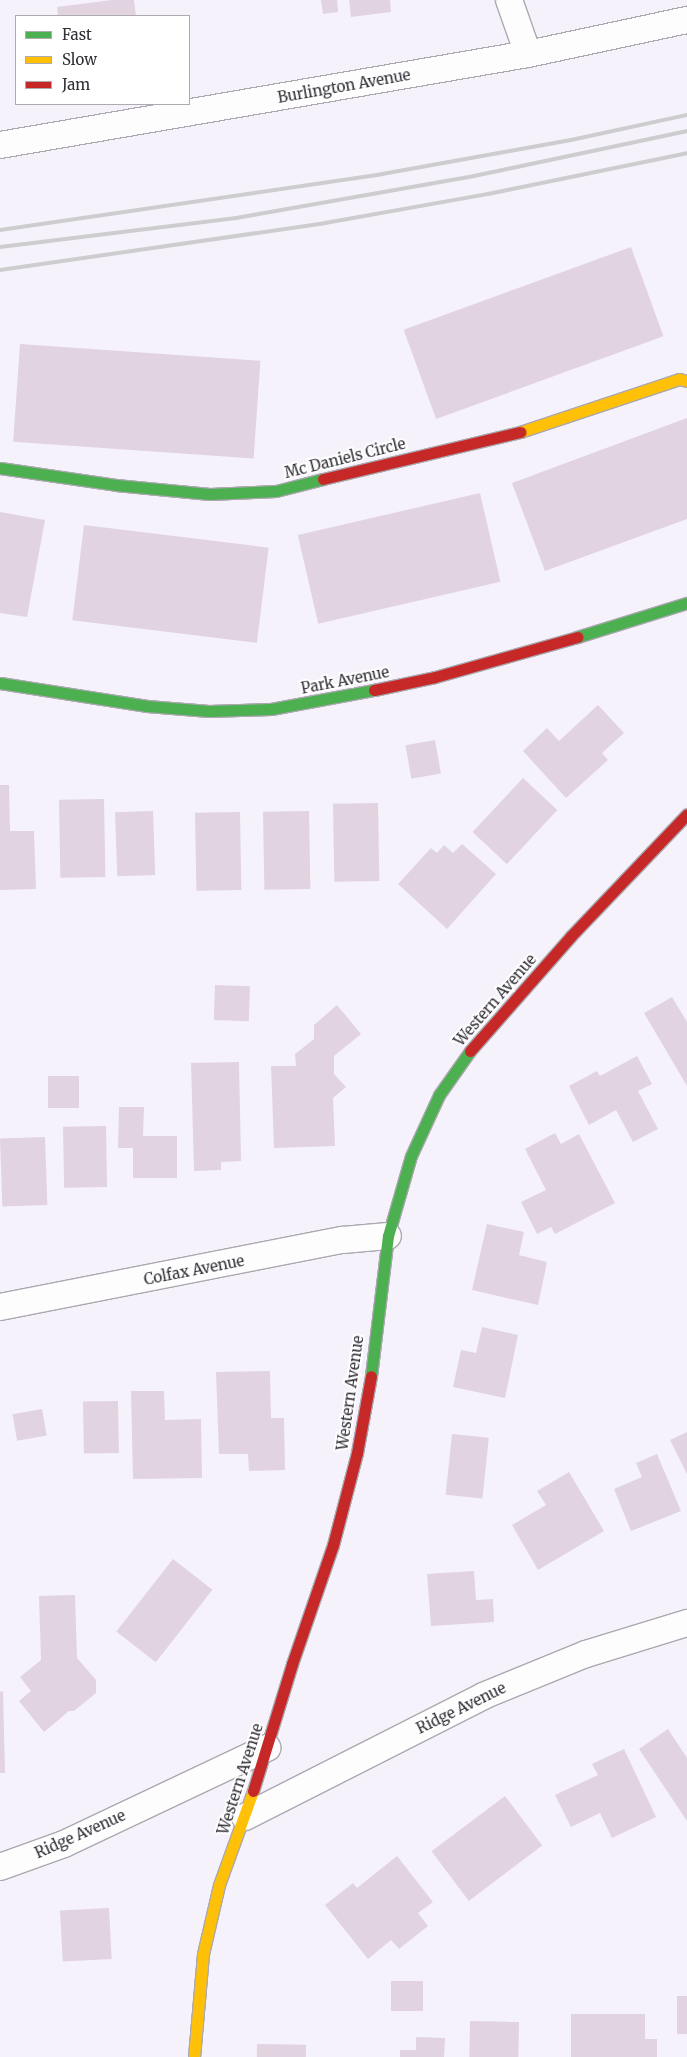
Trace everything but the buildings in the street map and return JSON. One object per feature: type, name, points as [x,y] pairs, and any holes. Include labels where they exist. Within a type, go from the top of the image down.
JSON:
[{"type":"street","points":[[509,0],[528,54]]},
{"type":"street","name":"Burlington Avenue","points":[[0,145],[528,54],[687,20]]},
{"type":"street","name":"Mc Daniels Circle","points":[[0,468],[116,485],[210,494],[276,490],[535,428],[679,379],[687,380]]},
{"type":"street","name":"Park Avenue","points":[[0,683],[147,706],[210,711],[271,709],[318,702],[435,677],[514,656],[687,603]]},
{"type":"street","name":"Western Avenue","points":[[194,2057],[203,1954],[219,1886],[245,1817],[292,1664],[333,1545],[357,1454],[369,1388],[388,1236],[411,1156],[439,1095],[459,1064],[571,936],[687,814]]},
{"type":"street","name":"Colfax Avenue","points":[[0,1307],[343,1240],[388,1236]]},
{"type":"street","name":"Ridge Avenue","points":[[245,1817],[483,1696],[586,1654],[687,1623]]},
{"type":"street","name":"Ridge Avenue","points":[[0,1867],[64,1844],[266,1748]]},
{"type":"railway","points":[[0,230],[382,174],[571,140],[687,115]]},
{"type":"railway","points":[[0,247],[236,218],[474,176],[687,131]]},
{"type":"railway","points":[[0,270],[325,223],[488,194],[687,153]]},
{"type":"traffic: fast","points":[[0,468],[116,485],[210,494],[276,491],[323,479]]},
{"type":"traffic: fast","points":[[577,637],[687,603]]},
{"type":"traffic: fast","points":[[0,683],[147,706],[209,711],[271,709],[374,690]]},
{"type":"traffic: fast","points":[[371,1376],[388,1236],[411,1156],[439,1095],[470,1051]]},
{"type":"traffic: slow","points":[[520,432],[679,379],[687,381]]},
{"type":"traffic: slow","points":[[194,2057],[203,1954],[219,1885],[253,1791]]},
{"type":"traffic: jam","points":[[323,479],[520,432]]},
{"type":"traffic: jam","points":[[374,690],[435,677],[577,637]]},
{"type":"traffic: jam","points":[[470,1051],[571,936],[687,814]]},
{"type":"traffic: jam","points":[[253,1791],[292,1664],[333,1545],[357,1453],[371,1376]]}]
